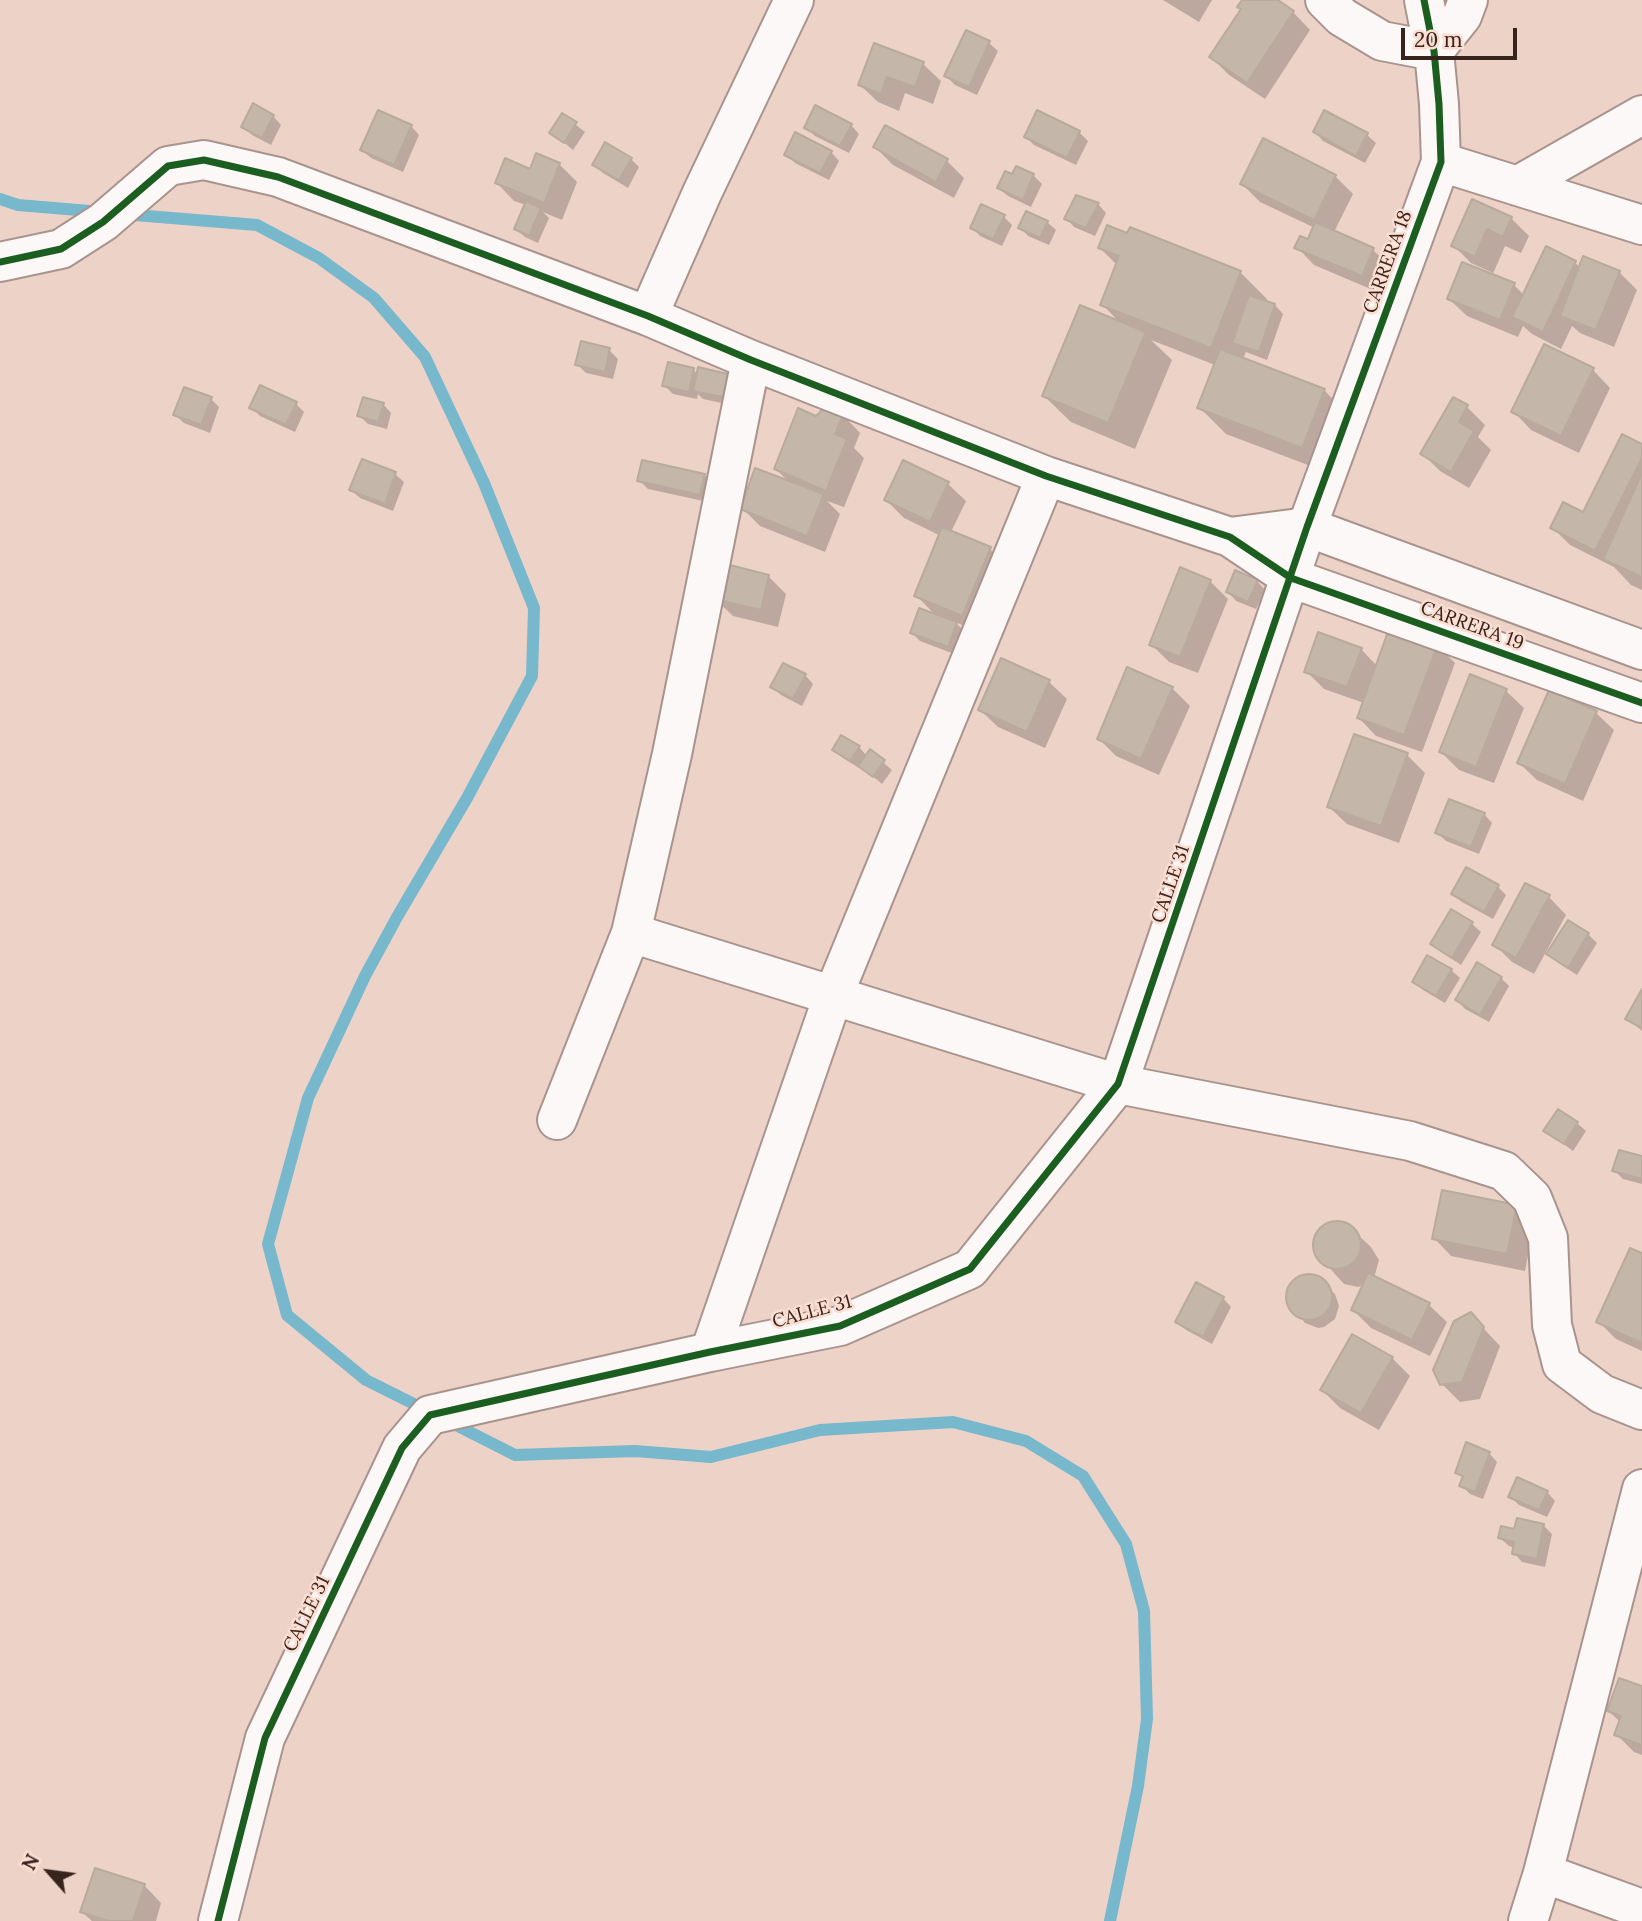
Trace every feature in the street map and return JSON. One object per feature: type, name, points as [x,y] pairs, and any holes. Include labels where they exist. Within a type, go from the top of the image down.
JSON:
[{"type":"street","points":[[648,316],[702,193],[794,0]]},
{"type":"street","points":[[1325,0],[1342,17],[1382,41],[1434,51],[1462,16],[1468,0]]},
{"type":"street","name":"CARRERA 18","points":[[1307,527],[1441,162],[1434,51],[1424,0]]},
{"type":"street","points":[[1517,186],[1642,115]]},
{"type":"street","points":[[0,262],[61,249],[103,222],[168,166],[204,160],[278,177],[648,316],[751,360],[1046,476],[1230,537],[1307,527]]},
{"type":"street","points":[[1441,162],[1642,225]]},
{"type":"street","points":[[557,1120],[631,933],[672,754],[751,360]]},
{"type":"street","points":[[710,1352],[833,996],[1046,476]]},
{"type":"street","name":"CALLE 31","points":[[218,1921],[265,1738],[402,1448],[430,1415],[840,1325],[970,1269],[1118,1084],[1307,527]]},
{"type":"street","name":"CARRERA 19","points":[[1307,527],[1642,650]]},
{"type":"street","name":"CARRERA 19","points":[[1230,537],[1291,578],[1642,704]]},
{"type":"street","points":[[631,933],[1118,1084],[1409,1141],[1504,1171],[1532,1198],[1548,1238],[1552,1325],[1562,1364],[1602,1394],[1642,1410]]},
{"type":"street","points":[[1528,1921],[1543,1873],[1642,1489]]},
{"type":"street","points":[[1543,1873],[1642,1909]]},
{"type":"building","points":[[1242,0],[1278,0],[1294,11],[1247,83],[1209,57],[1241,9],[1237,7]]},
{"type":"building","points":[[966,30],[990,41],[969,87],[944,76]]},
{"type":"building","points":[[874,43],[924,62],[915,87],[887,77],[881,94],[858,85]]},
{"type":"building","points":[[253,103],[274,115],[262,138],[241,127]]},
{"type":"building","points":[[815,105],[852,124],[840,146],[804,128]]},
{"type":"building","points":[[378,110],[412,125],[394,165],[360,150]]},
{"type":"building","points":[[1037,110],[1080,131],[1067,158],[1024,137]]},
{"type":"building","points":[[1324,110],[1368,133],[1356,156],[1313,132]]},
{"type":"building","points":[[562,113],[577,122],[564,143],[549,133]]},
{"type":"building","points":[[885,125],[948,159],[936,182],[873,147]]},
{"type":"building","points":[[795,132],[832,151],[820,173],[784,155]]},
{"type":"building","points":[[1263,138],[1336,175],[1314,220],[1240,184]]},
{"type":"building","points":[[605,142],[632,158],[619,180],[592,165]]},
{"type":"building","points":[[536,153],[560,163],[544,203],[495,183],[505,158],[530,169]]},
{"type":"building","points":[[1016,166],[1034,174],[1023,200],[997,188],[1005,171],[1012,174]]},
{"type":"building","points":[[1076,195],[1099,203],[1086,228],[1064,219]]},
{"type":"building","points":[[1472,199],[1512,217],[1503,237],[1487,229],[1475,257],[1451,246]]},
{"type":"building","points":[[526,201],[541,208],[529,236],[514,229]]},
{"type":"building","points":[[981,204],[1005,215],[993,239],[970,228]]},
{"type":"building","points":[[1026,211],[1048,221],[1040,238],[1018,228]]},
{"type":"building","points":[[1315,222],[1374,248],[1362,276],[1294,248],[1300,236],[1308,239]]},
{"type":"building","points":[[1107,225],[1127,233],[1130,227],[1241,271],[1211,348],[1100,305],[1119,256],[1098,248]]},
{"type":"building","points":[[1546,246],[1576,261],[1543,332],[1512,317]]},
{"type":"building","points":[[1583,256],[1620,271],[1596,330],[1560,316]]},
{"type":"building","points":[[1462,262],[1515,283],[1500,320],[1447,299]]},
{"type":"building","points":[[1249,295],[1275,304],[1259,352],[1232,343]]},
{"type":"building","points":[[1080,305],[1146,332],[1108,423],[1042,396]]},
{"type":"building","points":[[581,341],[610,348],[605,372],[575,365]]},
{"type":"building","points":[[1544,344],[1594,368],[1561,436],[1511,412]]},
{"type":"building","points":[[1220,349],[1325,389],[1302,448],[1197,408]]},
{"type":"building","points":[[668,362],[694,368],[689,392],[662,386]]},
{"type":"building","points":[[698,367],[728,374],[723,397],[693,391]]},
{"type":"building","points":[[260,385],[297,402],[286,425],[249,408]]},
{"type":"building","points":[[184,387],[212,397],[201,425],[173,415]]},
{"type":"building","points":[[363,397],[384,403],[378,422],[357,416]]},
{"type":"building","points":[[1453,397],[1468,405],[1459,422],[1474,431],[1451,472],[1420,454]]},
{"type":"building","points":[[826,406],[844,413],[835,434],[847,439],[826,491],[774,469],[798,408],[816,416]]},
{"type":"building","points":[[1622,434],[1642,444],[1642,458],[1595,551],[1550,528],[1563,502],[1583,512]]},
{"type":"building","points":[[362,459],[396,472],[385,504],[349,490]]},
{"type":"building","points":[[642,460],[705,474],[700,495],[637,481]]},
{"type":"building","points":[[903,460],[949,482],[930,522],[884,500]]},
{"type":"building","points":[[755,468],[824,494],[807,536],[740,509]]},
{"type":"building","points":[[1642,473],[1642,577],[1603,559]]},
{"type":"building","points":[[942,527],[991,547],[962,616],[914,596]]},
{"type":"building","points":[[722,563],[769,575],[761,610],[713,599]]},
{"type":"building","points":[[1180,567],[1211,580],[1180,657],[1149,645]]},
{"type":"building","points":[[1235,570],[1258,580],[1248,602],[1226,592]]},
{"type":"building","points":[[919,608],[957,622],[948,647],[910,633]]},
{"type":"building","points":[[1390,626],[1438,644],[1404,735],[1357,718]]},
{"type":"building","points":[[1318,632],[1362,648],[1347,687],[1304,672]]},
{"type":"building","points":[[1001,658],[1050,680],[1027,732],[978,710]]},
{"type":"building","points":[[783,663],[806,674],[793,699],[770,687]]},
{"type":"building","points":[[1127,667],[1173,687],[1141,759],[1097,739]]},
{"type":"building","points":[[1470,674],[1507,689],[1476,767],[1439,752]]},
{"type":"building","points":[[1549,690],[1597,711],[1565,784],[1517,763]]},
{"type":"building","points":[[1354,734],[1408,753],[1381,826],[1327,807]]},
{"type":"building","points":[[841,735],[860,746],[850,761],[832,750]]},
{"type":"building","points":[[870,749],[885,760],[873,777],[858,766]]},
{"type":"building","points":[[1449,799],[1485,813],[1471,847],[1435,833]]},
{"type":"building","points":[[1466,867],[1499,885],[1484,912],[1451,894]]},
{"type":"building","points":[[1525,883],[1550,895],[1516,958],[1492,945]]},
{"type":"building","points":[[1451,909],[1473,922],[1452,958],[1430,944]]},
{"type":"building","points":[[1568,920],[1589,933],[1568,968],[1546,954]]},
{"type":"building","points":[[1427,955],[1452,969],[1436,996],[1412,982]]},
{"type":"building","points":[[1477,962],[1502,977],[1480,1015],[1455,1000]]},
{"type":"building","points":[[1642,989],[1642,1028],[1625,1019]]},
{"type":"building","points":[[1558,1109],[1578,1122],[1564,1144],[1543,1131]]},
{"type":"building","points":[[1619,1150],[1642,1156],[1642,1179],[1612,1171]]},
{"type":"building","points":[[1442,1190],[1517,1205],[1507,1254],[1432,1239]]},
{"type":"building","points":[[1337,1221],[1346,1222],[1354,1228],[1360,1236],[1360,1254],[1354,1262],[1346,1268],[1337,1269],[1328,1268],[1320,1262],[1314,1254],[1313,1245],[1314,1236],[1320,1228],[1328,1222]]},
{"type":"building","points":[[1630,1248],[1642,1253],[1642,1343],[1596,1322]]},
{"type":"building","points":[[1368,1273],[1430,1303],[1412,1340],[1351,1310]]},
{"type":"building","points":[[1309,1274],[1325,1281],[1332,1297],[1325,1313],[1309,1320],[1293,1313],[1286,1297],[1293,1281]]},
{"type":"building","points":[[1196,1282],[1224,1297],[1203,1337],[1175,1322]]},
{"type":"building","points":[[1471,1312],[1484,1327],[1462,1382],[1440,1385],[1433,1370],[1454,1321]]},
{"type":"building","points":[[1352,1334],[1393,1357],[1361,1413],[1320,1390]]},
{"type":"building","points":[[1466,1442],[1490,1452],[1475,1492],[1459,1486],[1463,1476],[1455,1473]]},
{"type":"building","points":[[1517,1477],[1548,1491],[1539,1510],[1508,1497]]},
{"type":"building","points":[[1517,1518],[1544,1524],[1537,1559],[1512,1554],[1514,1542],[1498,1538],[1501,1526],[1514,1529]]},
{"type":"building","points":[[1619,1678],[1642,1686],[1642,1745],[1614,1735],[1621,1716],[1607,1711]]},
{"type":"building","points":[[95,1868],[145,1884],[133,1921],[108,1921],[80,1912]]},
{"type":"waterway","points":[[0,199],[18,205],[102,212]]},
{"type":"waterway","points":[[123,214],[257,225],[319,258],[374,298],[425,357],[484,483],[534,608],[532,676],[467,798],[365,976],[308,1098],[268,1244],[287,1315],[366,1380],[428,1411]]},
{"type":"waterway","points":[[448,1421],[515,1455],[635,1451],[711,1457],[820,1430],[953,1422],[1026,1441],[1083,1476],[1126,1544],[1144,1611],[1147,1719],[1138,1786],[1110,1921]]},
{"type":"cycle path","points":[[218,1921],[265,1738],[402,1448],[430,1415],[710,1352],[840,1326],[970,1269],[1118,1084],[1307,527],[1441,162],[1434,51],[1424,0]]},
{"type":"cycle path","points":[[0,262],[61,249],[103,222],[168,166],[204,160],[278,177],[648,316],[751,360],[1046,476],[1230,537],[1291,578],[1642,703]]}]
